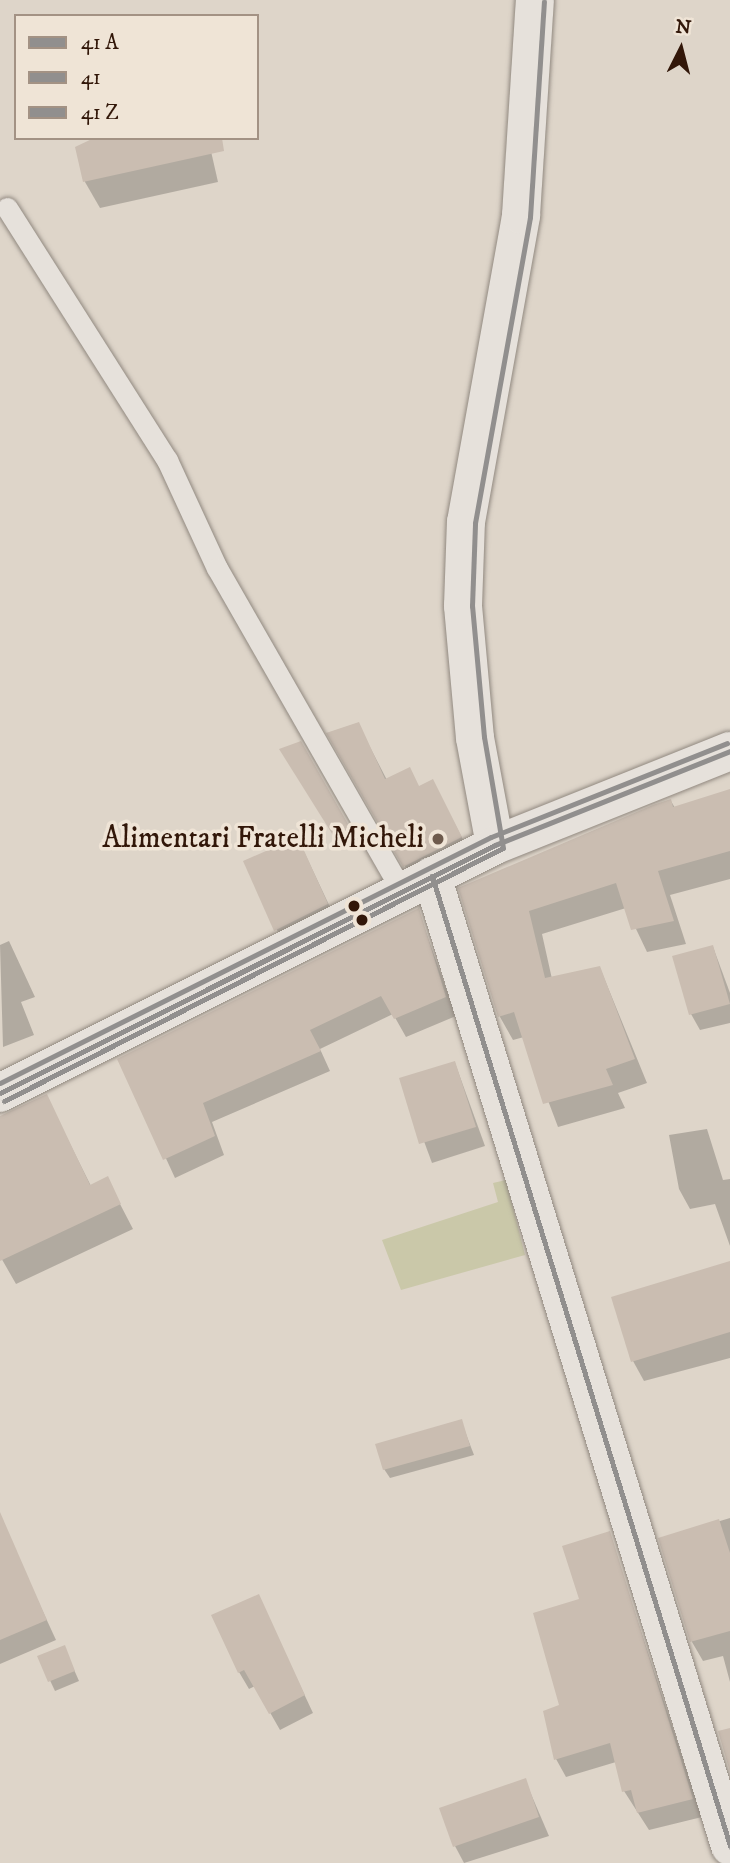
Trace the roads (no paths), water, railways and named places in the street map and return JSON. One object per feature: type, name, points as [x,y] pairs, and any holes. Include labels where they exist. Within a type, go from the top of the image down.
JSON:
[{"type":"street","points":[[495,845],[475,738],[464,606],[466,522],[521,215],[535,0]]},
{"type":"street","points":[[0,1093],[495,845],[730,751]]},
{"type":"street","points":[[417,884],[730,1846]]},
{"type":"lane","points":[[8,208],[167,460],[217,568],[417,884]]},
{"type":"place","name":"Alimentari Fratelli Micheli","points":[[438,839]]}]
